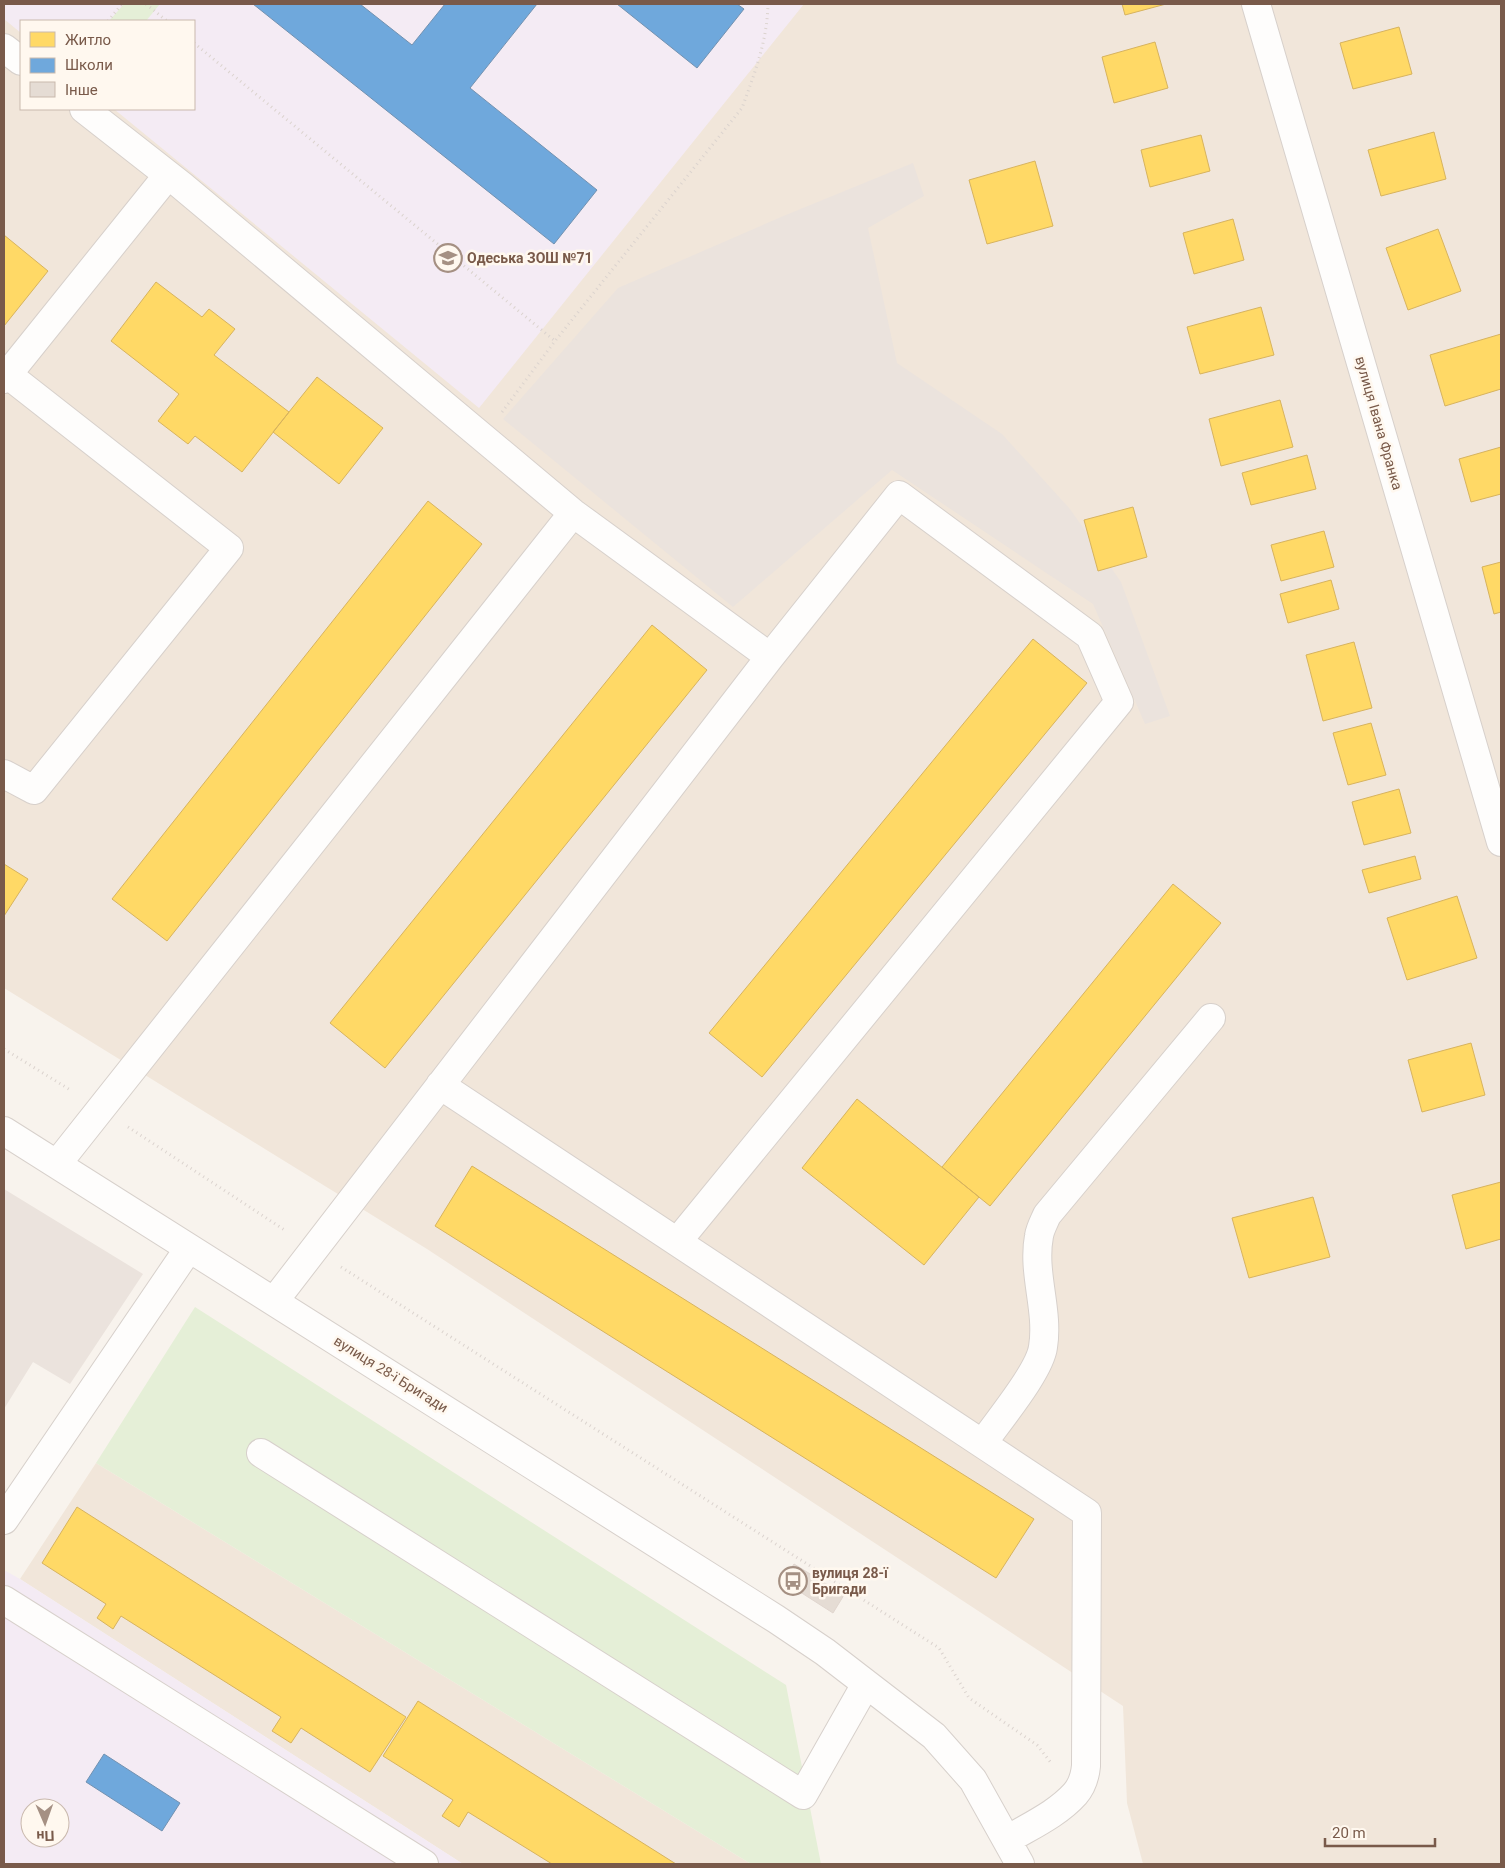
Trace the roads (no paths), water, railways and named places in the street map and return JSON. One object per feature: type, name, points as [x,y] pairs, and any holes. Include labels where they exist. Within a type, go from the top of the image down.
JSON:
[{"type":"street","name":"вулиця Івана Франка","points":[[1256,4],[1501,842]]},
{"type":"street","points":[[4,48],[20,60]]},
{"type":"street","points":[[85,110],[168,175],[573,513],[770,656]]},
{"type":"street","points":[[4,774],[34,790],[229,548],[6,377],[168,175]]},
{"type":"street","points":[[275,1300],[770,656],[900,494],[1090,636],[1119,702],[677,1242]]},
{"type":"street","points":[[57,1164],[573,513]]},
{"type":"street","points":[[983,1443],[1038,1365],[1043,1348],[1045,1328],[1036,1259],[1039,1234],[1048,1215],[1211,1018]]},
{"type":"street","points":[[440,1085],[1087,1513],[1086,1766],[1084,1778],[1076,1793],[1055,1811],[1007,1840]]},
{"type":"street","name":"вулиця 28-ї Бригади","points":[[4,1131],[275,1300],[825,1652],[934,1736],[972,1780],[1020,1864]]},
{"type":"street","points":[[4,1520],[189,1248]]},
{"type":"street","points":[[261,1453],[804,1795],[866,1684]]},
{"type":"street","points":[[4,1600],[424,1864]]},
{"type":"place","name":"Одеська ЗОШ №71","points":[[448,258]]},
{"type":"place","name":"вулиця 28-ї Бригади","points":[[793,1581]]}]
